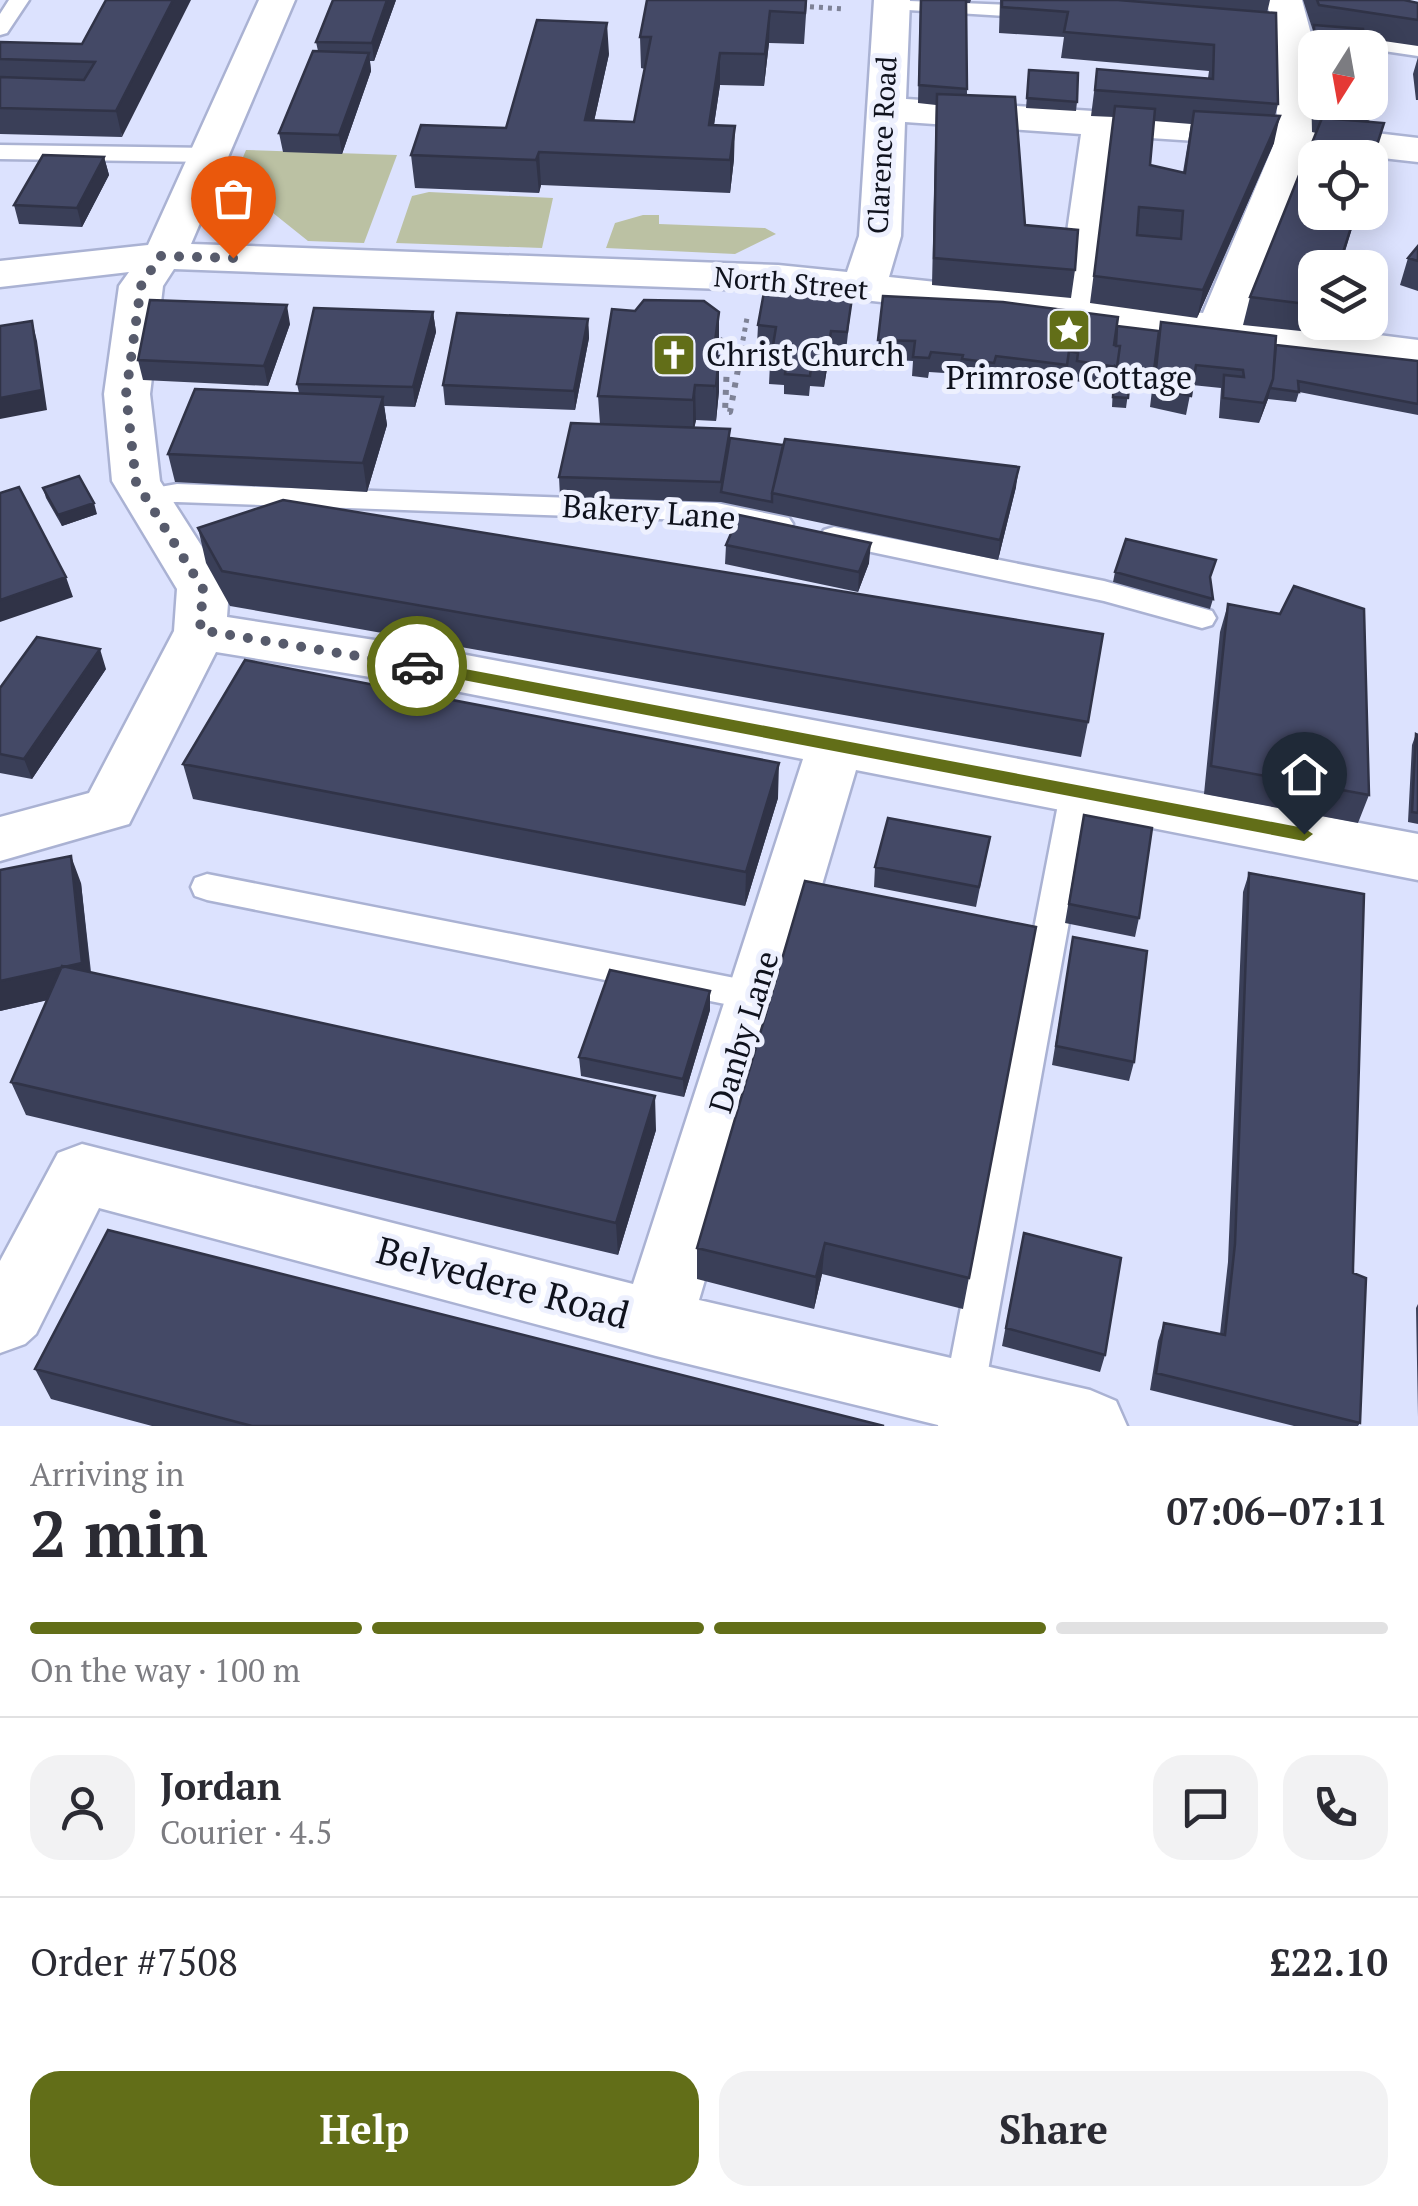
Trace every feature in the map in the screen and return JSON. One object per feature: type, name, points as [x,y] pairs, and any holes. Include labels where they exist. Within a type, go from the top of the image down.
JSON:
[{"type":"street","points":[[0,839],[109,809],[200,630],[203,589],[136,482],[126,394],[141,286],[176,236],[242,74],[277,0]]},
{"type":"street","name":"Clarence Road","points":[[864,288],[880,236],[891,5]]},
{"type":"street","points":[[1218,329],[1297,136],[1283,22]]},
{"type":"street","points":[[885,108],[1297,136],[1418,150]]},
{"type":"street","points":[[1078,310],[1102,123]]},
{"type":"street","name":"North Street","points":[[0,274],[160,256],[766,278],[1078,310],[1418,354]]},
{"type":"street","points":[[200,630],[446,670],[1418,857]]},
{"type":"street","name":"Danby Lane","points":[[656,1323],[836,743]]},
{"type":"street","name":"Belvedere Road","points":[[0,1320],[11,1311],[82,1174],[656,1323],[961,1412],[1090,1426]]},
{"type":"lane","points":[[0,29],[18,0]]},
{"type":"lane","points":[[891,5],[1060,14]]},
{"type":"lane","points":[[1283,22],[1418,50]]},
{"type":"lane","points":[[0,152],[212,155]]},
{"type":"lane","name":"Bakery Lane","points":[[146,497],[177,493],[716,512],[1104,590],[1202,618]]},
{"type":"lane","points":[[961,1412],[1077,789]]},
{"type":"lane","points":[[207,887],[755,996]]},
{"type":"path","points":[[789,5],[891,5]]},
{"type":"path","points":[[707,331],[728,346],[724,390],[725,412],[730,412],[750,301]]},
{"type":"green space","points":[[246,150],[397,155],[364,243],[308,241],[233,181]]},
{"type":"green space","points":[[429,192],[553,198],[542,248],[396,243],[412,196]]},
{"type":"green space","points":[[659,215],[659,224],[765,228],[776,234],[735,254],[606,248],[615,223]]},
{"type":"building","points":[[106,0],[173,0],[116,111],[0,108],[0,77],[84,80],[95,62],[0,59],[0,42],[82,44]]},
{"type":"building","points":[[333,0],[387,0],[372,43],[316,42]]},
{"type":"building","points":[[647,0],[806,0],[805,13],[770,11],[765,54],[720,53],[709,125],[735,126],[730,160],[539,152],[536,160],[411,155],[421,125],[506,128],[537,20],[607,23],[585,120],[634,122],[651,37],[640,37]]},
{"type":"building","points":[[921,0],[966,0],[967,89],[919,85]]},
{"type":"building","points":[[1002,0],[1118,0],[1276,13],[1278,104],[1095,90],[1097,69],[1213,79],[1214,45],[1064,32],[1068,12],[1002,7]]},
{"type":"building","points":[[1317,0],[1404,0],[1418,3],[1418,20],[1319,5]]},
{"type":"building","points":[[1314,25],[1363,30],[1314,30]]},
{"type":"building","points":[[313,51],[369,53],[339,135],[279,133]]},
{"type":"building","points":[[1029,70],[1078,73],[1077,102],[1027,98]]},
{"type":"building","points":[[937,94],[1015,97],[1025,225],[1078,230],[1075,270],[934,258]]},
{"type":"building","points":[[1115,106],[1155,109],[1150,165],[1185,173],[1194,111],[1280,116],[1203,290],[1094,276]],"holes":[[[1139,207],[1183,211],[1181,239],[1137,235]]]},
{"type":"building","points":[[1321,120],[1384,123],[1379,140],[1313,140]]},
{"type":"building","points":[[43,155],[104,157],[77,208],[14,205]]},
{"type":"building","points":[[1298,178],[1298,230],[1350,230],[1344,250],[1298,250],[1298,303],[1250,297]]},
{"type":"building","points":[[1418,246],[1418,261],[1408,258]]},
{"type":"building","points":[[764,292],[852,298],[847,332],[831,331],[825,368],[811,367],[810,376],[785,374],[786,366],[770,364],[776,327],[758,325]]},
{"type":"building","points":[[883,296],[1003,302],[1118,317],[1114,345],[1120,346],[1117,367],[1077,361],[1078,353],[1069,351],[1067,365],[996,356],[994,363],[931,352],[929,358],[913,357],[915,341],[878,340]]},
{"type":"building","points":[[150,300],[287,305],[264,366],[138,360]]},
{"type":"building","points":[[644,300],[704,301],[719,312],[713,356],[719,356],[716,386],[695,385],[693,400],[598,396],[612,309],[635,311]]},
{"type":"building","points":[[314,308],[433,312],[413,387],[297,384]]},
{"type":"building","points":[[457,313],[588,319],[574,391],[443,385]]},
{"type":"building","points":[[32,321],[42,390],[0,398],[0,326]]},
{"type":"building","points":[[1161,322],[1276,336],[1273,379],[1264,403],[1223,398],[1224,375],[1244,377],[1243,370],[1196,365],[1191,396],[1154,388]]},
{"type":"building","points":[[1117,326],[1159,331],[1153,378],[1130,376],[1128,398],[1113,397],[1120,346],[1116,346]]},
{"type":"building","points":[[1276,345],[1418,361],[1418,404],[1298,381],[1299,392],[1270,388]]},
{"type":"building","points":[[195,389],[383,397],[363,463],[168,454]]},
{"type":"building","points":[[571,423],[730,429],[721,482],[559,477]]},
{"type":"building","points":[[730,438],[783,445],[772,502],[721,492]]},
{"type":"building","points":[[785,439],[1019,467],[1000,540],[772,493]]},
{"type":"building","points":[[79,476],[94,503],[58,515],[43,488]]},
{"type":"building","points":[[19,487],[66,577],[0,600],[0,493]]},
{"type":"building","points":[[283,500],[1103,634],[1088,722],[222,571],[198,528]]},
{"type":"building","points":[[739,515],[871,543],[859,572],[726,545]]},
{"type":"building","points":[[1126,539],[1216,560],[1210,577],[1213,599],[1115,572]]},
{"type":"building","points":[[1294,586],[1364,609],[1369,795],[1211,766],[1228,604],[1280,614]]},
{"type":"building","points":[[37,637],[100,649],[24,759],[0,754],[0,688]]},
{"type":"building","points":[[245,660],[779,763],[746,872],[183,764]]},
{"type":"building","points":[[1418,735],[1418,813],[1412,812]]},
{"type":"building","points":[[1084,815],[1152,828],[1139,918],[1069,904]]},
{"type":"building","points":[[888,818],[990,837],[979,887],[875,867]]},
{"type":"building","points":[[71,856],[82,963],[0,981],[0,870]]},
{"type":"building","points":[[1249,873],[1364,894],[1353,1268],[1353,1273],[1366,1278],[1360,1423],[1156,1373],[1164,1323],[1225,1335],[1235,1244]]},
{"type":"building","points":[[805,881],[1036,927],[969,1278],[825,1243],[816,1277],[697,1248]]},
{"type":"building","points":[[1073,937],[1147,951],[1134,1062],[1056,1046]]},
{"type":"building","points":[[62,966],[655,1096],[616,1223],[11,1082]]},
{"type":"building","points":[[610,970],[710,991],[683,1079],[579,1057]]},
{"type":"building","points":[[108,1230],[884,1426],[252,1426],[35,1369]]},
{"type":"building","points":[[1024,1233],[1121,1258],[1105,1355],[1006,1328]]},
{"type":"way so far","points":[[233,258],[160,256],[141,286],[126,394],[136,482],[203,589],[200,630],[417,666]]},
{"type":"place","name":"Primrose Cottage","points":[[1069,330]]},
{"type":"place","name":"Christ Church","points":[[674,355]]},
{"type":"route","points":[[417,666],[1304,834]]}]
